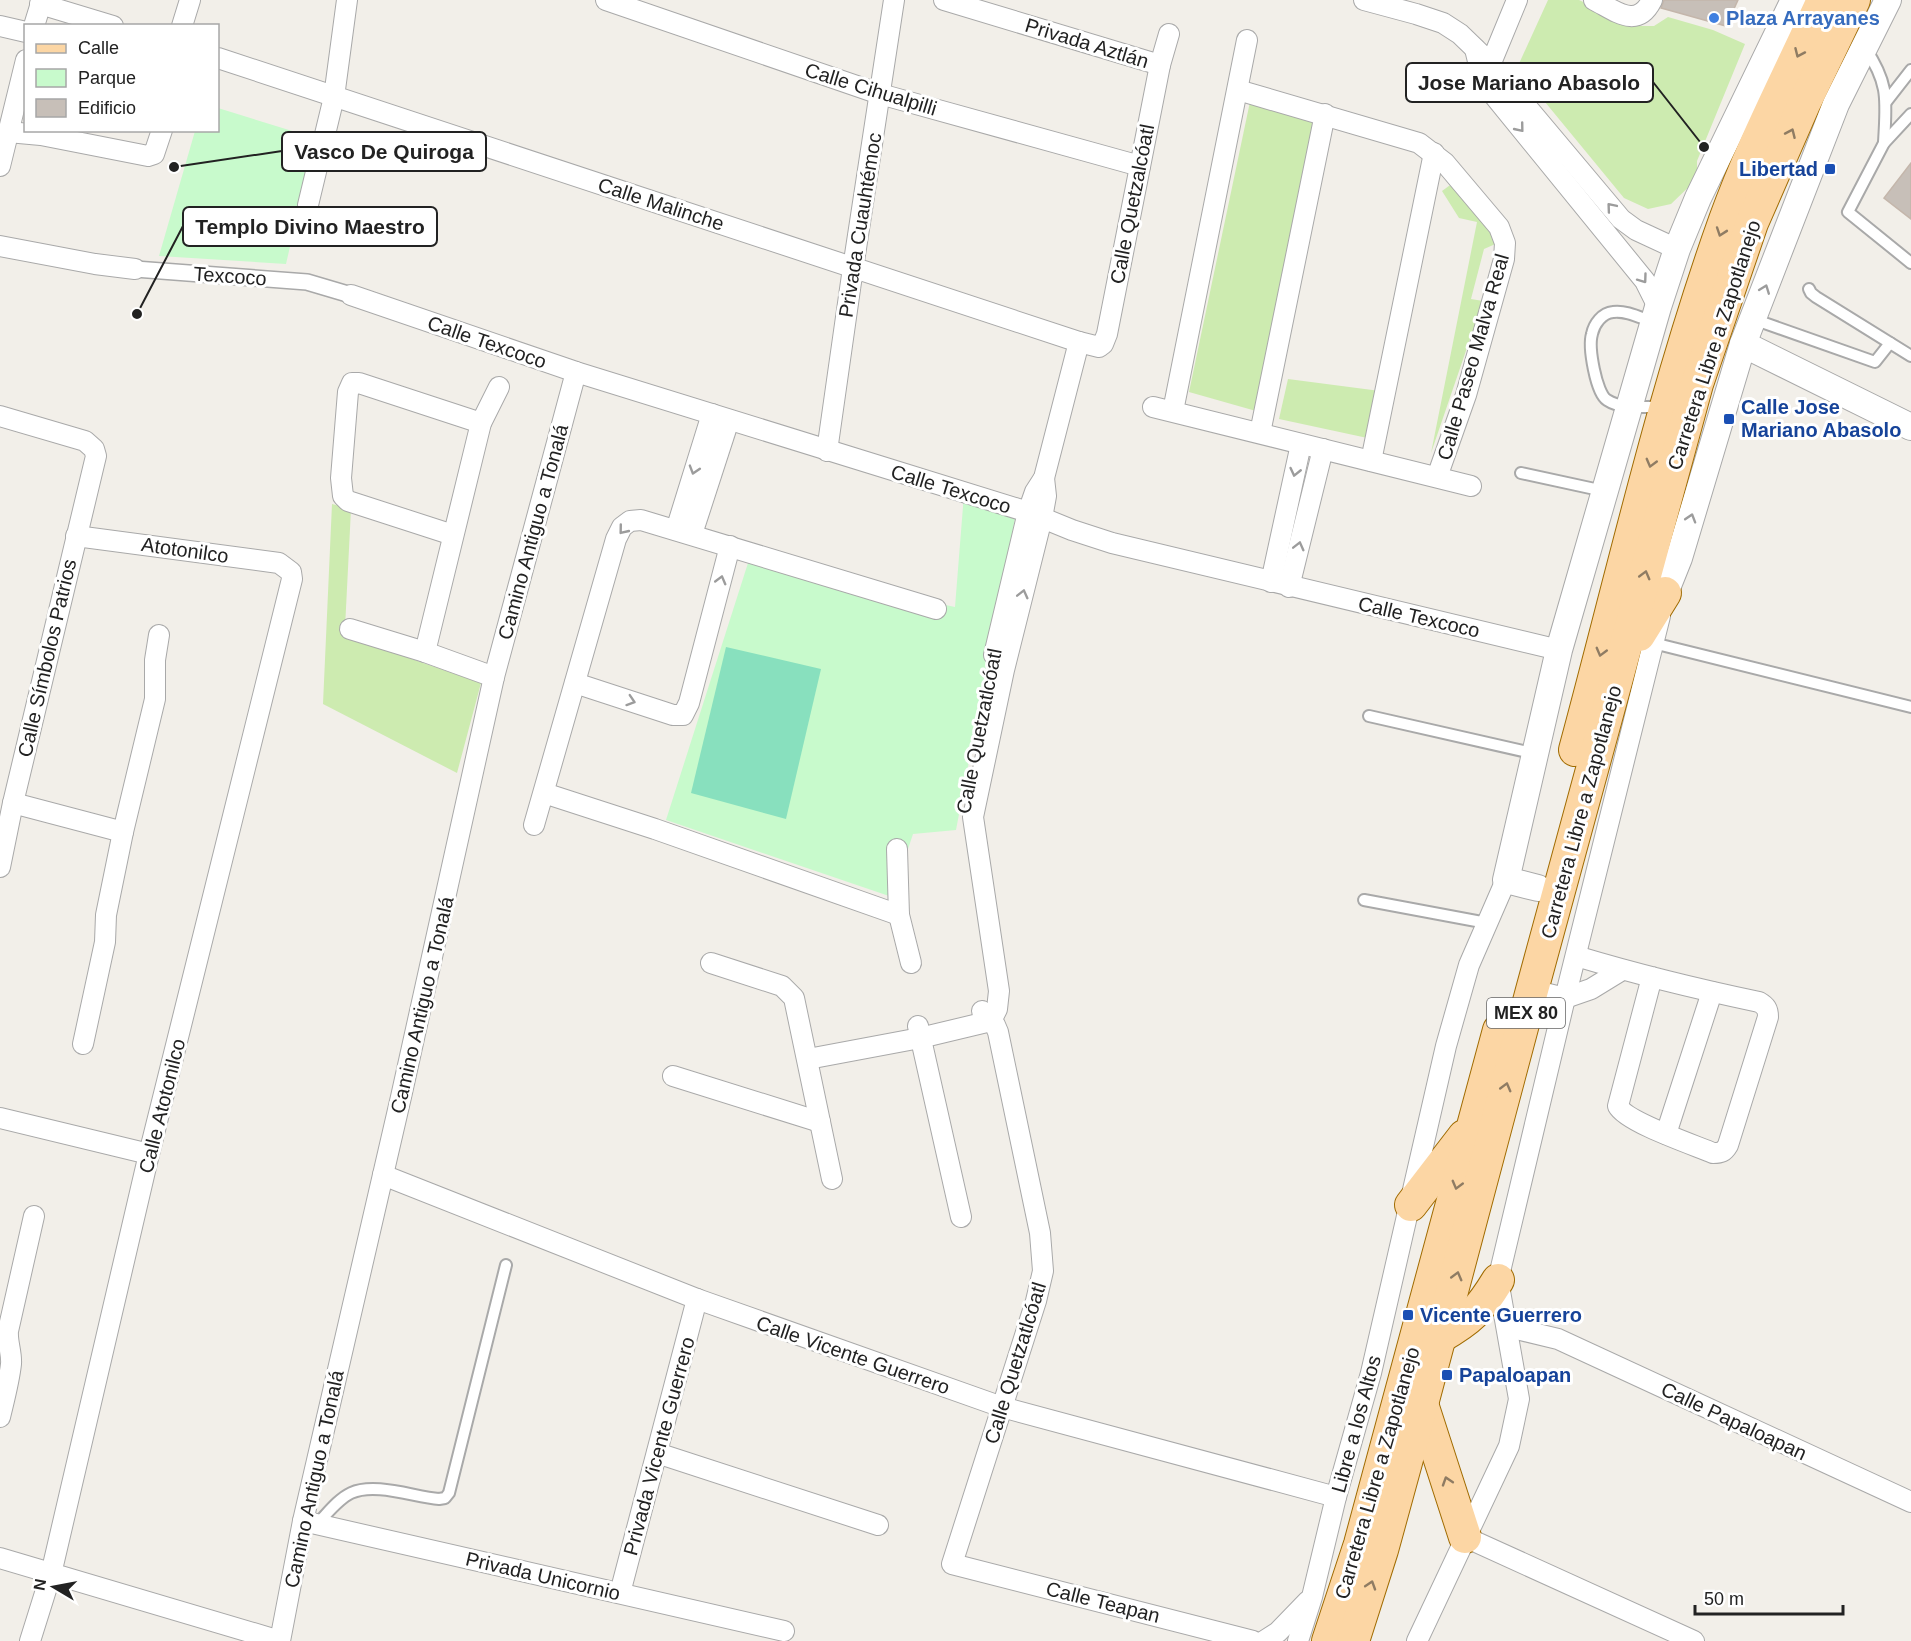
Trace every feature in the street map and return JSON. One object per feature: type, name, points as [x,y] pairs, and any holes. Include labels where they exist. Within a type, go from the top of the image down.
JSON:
[{"type":"main road","name":"Carretera Libre a Zapotlanejo","points":[[1328,1641],[1413,1395],[1440,1337],[1532,990],[1698,384],[1793,99],[1823,0]]},
{"type":"main road","name":"Carretera Libre a Zapotlanejo","points":[[1353,1641],[1382,1551],[1413,1395],[1474,1123],[1666,407],[1701,291],[1726,218],[1793,99],[1854,0]]},
{"type":"main road","points":[[1621,664],[1665,593]]},
{"type":"main road","points":[[1410,1205],[1474,1123]]},
{"type":"main road","points":[[1440,1337],[1467,1322],[1484,1303],[1498,1280]]},
{"type":"main road","points":[[1413,1395],[1465,1537]]},
{"type":"street","points":[[183,24],[190,0]]},
{"type":"street","points":[[309,205],[334,97],[347,0]]},
{"type":"street","name":"Calle Cihualpilli","points":[[606,0],[880,94],[1140,166]]},
{"type":"street","name":"Privada Cuauhtémoc","points":[[827,451],[894,0]]},
{"type":"street","name":"Privada Aztlán","points":[[944,0],[1160,65]]},
{"type":"street","points":[[1364,0],[1384,3],[1443,23],[1460,34],[1490,63],[1621,219],[1636,230],[1677,249]]},
{"type":"street","points":[[1483,82],[1517,0]]},
{"type":"street","points":[[1594,0],[1631,17],[1639,16],[1652,0]]},
{"type":"street","name":"Carretera Libre a Zapotlanejo","points":[[1538,888],[1506,880],[1559,650],[1628,406],[1677,249],[1698,198],[1793,99],[1865,48],[1888,0]]},
{"type":"street","points":[[35,24],[41,2],[107,24]]},
{"type":"street","name":"Carretera Libre a Zapotlanejo","points":[[1665,593],[1679,558],[1743,344],[1753,319],[1793,99],[1792,2]]},
{"type":"street","points":[[0,26],[24,32]]},
{"type":"street","name":"Calle Quetzalcóatl","points":[[1103,344],[1160,65],[1169,34]]},
{"type":"street","points":[[1173,411],[1247,40]]},
{"type":"street","points":[[1475,49],[1483,82],[1645,281],[1656,314]]},
{"type":"street","name":"Calle Malinche","points":[[219,58],[1079,342],[1095,347],[1103,344]]},
{"type":"street","points":[[0,166],[24,68]]},
{"type":"street","name":"Calle Paseo Malva Real","points":[[1238,90],[1419,143],[1445,163],[1499,226],[1505,243],[1505,252],[1466,394],[1437,477]]},
{"type":"street","points":[[1260,433],[1325,114]]},
{"type":"street","points":[[8,132],[41,135],[141,156],[154,154],[162,132]]},
{"type":"street","points":[[1371,461],[1434,153]]},
{"type":"street","name":"Texcoco","points":[[0,246],[135,269],[307,282],[351,295]]},
{"type":"street","name":"Calle Texcoco","points":[[351,295],[576,372],[1035,515],[1112,543],[1559,650]]},
{"type":"street","name":"Calle Quetzatlcóatl","points":[[952,1564],[1036,1301],[1043,1271],[1040,1233],[998,1032],[986,1016],[986,988],[961,818],[992,667],[1035,515],[1035,492],[1044,478],[1079,342]]},
{"type":"street","points":[[1743,344],[1911,427]]},
{"type":"street","name":"Camino Antiguo a Tonalá","points":[[280,1641],[310,1523],[383,1175],[494,677],[576,372]]},
{"type":"street","points":[[453,535],[348,501],[343,496],[341,478],[348,392],[352,383],[358,383],[481,423]]},
{"type":"street","points":[[425,652],[481,423],[499,387]]},
{"type":"street","name":"Calle Paseo Malva Real","points":[[1153,407],[1471,486]]},
{"type":"street","name":"Calle Símbolos Patrios","points":[[0,416],[85,441],[94,449],[95,463],[13,803],[0,867]]},
{"type":"street","points":[[684,532],[720,417]]},
{"type":"street","points":[[1280,585],[1301,444]]},
{"type":"street","points":[[1280,585],[1323,449]]},
{"type":"street","points":[[534,825],[616,539],[622,527],[630,521],[641,519],[936,609]]},
{"type":"street","name":"Atotonilco","points":[[76,536],[279,563],[291,572]]},
{"type":"street","points":[[575,683],[673,715],[683,715],[689,703],[730,546]]},
{"type":"street","name":"Calle Atotonilco","points":[[30,1641],[51,1574],[150,1154],[291,586],[291,572]]},
{"type":"street","points":[[1417,1641],[1509,1446],[1519,1399],[1498,1280],[1665,593]]},
{"type":"street","points":[[350,629],[425,652],[494,677]]},
{"type":"street","points":[[83,1044],[105,942],[106,915],[123,832],[155,699],[155,660],[159,635]]},
{"type":"street","points":[[544,793],[655,829],[899,915]]},
{"type":"street","points":[[13,803],[123,832]]},
{"type":"street","points":[[897,849],[899,915],[911,963]]},
{"type":"street","name":"Libre a los Altos","points":[[1298,1641],[1312,1597],[1336,1497],[1371,1373],[1446,1046],[1469,965],[1506,880]]},
{"type":"street","points":[[1576,956],[1622,970],[1652,976],[1759,1002],[1764,1005],[1768,1011],[1768,1017],[1728,1145],[1719,1153],[1713,1153],[1666,1134],[1625,1114],[1618,1106],[1652,976]]},
{"type":"street","points":[[711,963],[782,986],[789,991],[797,1006],[832,1179]]},
{"type":"street","points":[[1532,990],[1565,998],[1591,989],[1622,970]]},
{"type":"street","points":[[1666,1134],[1712,992]]},
{"type":"street","points":[[807,1053],[919,1032],[986,1016]]},
{"type":"street","points":[[919,1032],[961,1217]]},
{"type":"street","points":[[673,1076],[820,1122]]},
{"type":"street","points":[[0,1118],[150,1154]]},
{"type":"street","name":"Calle Vicente Guerrero","points":[[383,1175],[698,1299],[1002,1407],[1336,1497]]},
{"type":"street","points":[[0,1417],[11,1365],[5,1347],[34,1216]]},
{"type":"street","name":"Privada Vicente Guerrero","points":[[620,1593],[698,1299]]},
{"type":"street","name":"Calle Papaloapan","points":[[1508,1327],[1558,1339],[1911,1502]]},
{"type":"street","points":[[1371,1373],[1413,1395]]},
{"type":"street","points":[[657,1453],[878,1525]]},
{"type":"street","name":"Privada Unicornio","points":[[310,1523],[784,1631]]},
{"type":"street","points":[[1465,1537],[1694,1641]]},
{"type":"street","points":[[0,1558],[280,1641]]},
{"type":"street","name":"Calle Teapan","points":[[952,1564],[1253,1641]]},
{"type":"street","points":[[1264,1641],[1278,1632],[1312,1597]]},
{"type":"lane","points":[[1865,48],[1878,67],[1883,83],[1886,102],[1884,143]]},
{"type":"lane","points":[[1886,102],[1911,70]]},
{"type":"lane","points":[[1911,114],[1884,143],[1848,212],[1911,263]]},
{"type":"lane","points":[[1809,289],[1816,297],[1911,356]]},
{"type":"lane","points":[[1656,314],[1614,312],[1605,315],[1597,322],[1592,334],[1591,347],[1598,389],[1604,398],[1613,403],[1628,406],[1666,407]]},
{"type":"lane","points":[[1753,319],[1875,362],[1890,343]]},
{"type":"lane","points":[[1521,473],[1604,490]]},
{"type":"lane","points":[[1653,643],[1911,707]]},
{"type":"lane","points":[[1369,716],[1536,754]]},
{"type":"lane","points":[[1364,900],[1487,923]]},
{"type":"lane","points":[[310,1523],[351,1493],[364,1490],[387,1490],[439,1499],[445,1498],[506,1265]]},
{"type":"green space","points":[[1548,0],[1579,0],[1634,26],[1654,26],[1668,17],[1713,30],[1745,44],[1697,161],[1697,179],[1671,204],[1648,209],[1624,198],[1517,68]]},
{"type":"green space","points":[[1251,97],[1321,117],[1256,411],[1189,392]]},
{"type":"green space","points":[[219,108],[315,138],[286,264],[159,256],[195,132],[219,132]]},
{"type":"green space","points":[[1453,183],[1500,242],[1484,249],[1471,299],[1483,301],[1431,453],[1477,222],[1459,218],[1442,191]]},
{"type":"green space","points":[[1288,379],[1380,391],[1372,439],[1279,419]]},
{"type":"green space","points":[[964,494],[1016,513],[956,830],[913,834],[892,897],[666,820],[748,563],[955,607]]},
{"type":"green space","points":[[332,504],[351,509],[345,628],[354,639],[481,683],[457,773],[323,704]]},
{"type":"green space","points":[[726,647],[821,669],[786,819],[691,793]]},
{"type":"building","name":"Plaza Arrayanes","points":[[1664,0],[1738,0],[1726,26],[1661,8]]},
{"type":"building","points":[[1911,163],[1911,219],[1884,198]]},
{"type":"place","name":"Plaza Arrayanes","points":[[1714,18]]},
{"type":"place","name":"Jose Mariano Abasolo","points":[[1704,147]]},
{"type":"place","name":"Vasco De Quiroga","points":[[174,167]]},
{"type":"place","name":"Libertad","points":[[1830,169]]},
{"type":"place","name":"Templo Divino Maestro","points":[[137,314]]},
{"type":"place","name":"Calle Jose Mariano Abasolo","points":[[1729,419]]},
{"type":"place","name":"Vicente Guerrero","points":[[1408,1315]]},
{"type":"place","name":"Papaloapan","points":[[1447,1375]]}]
